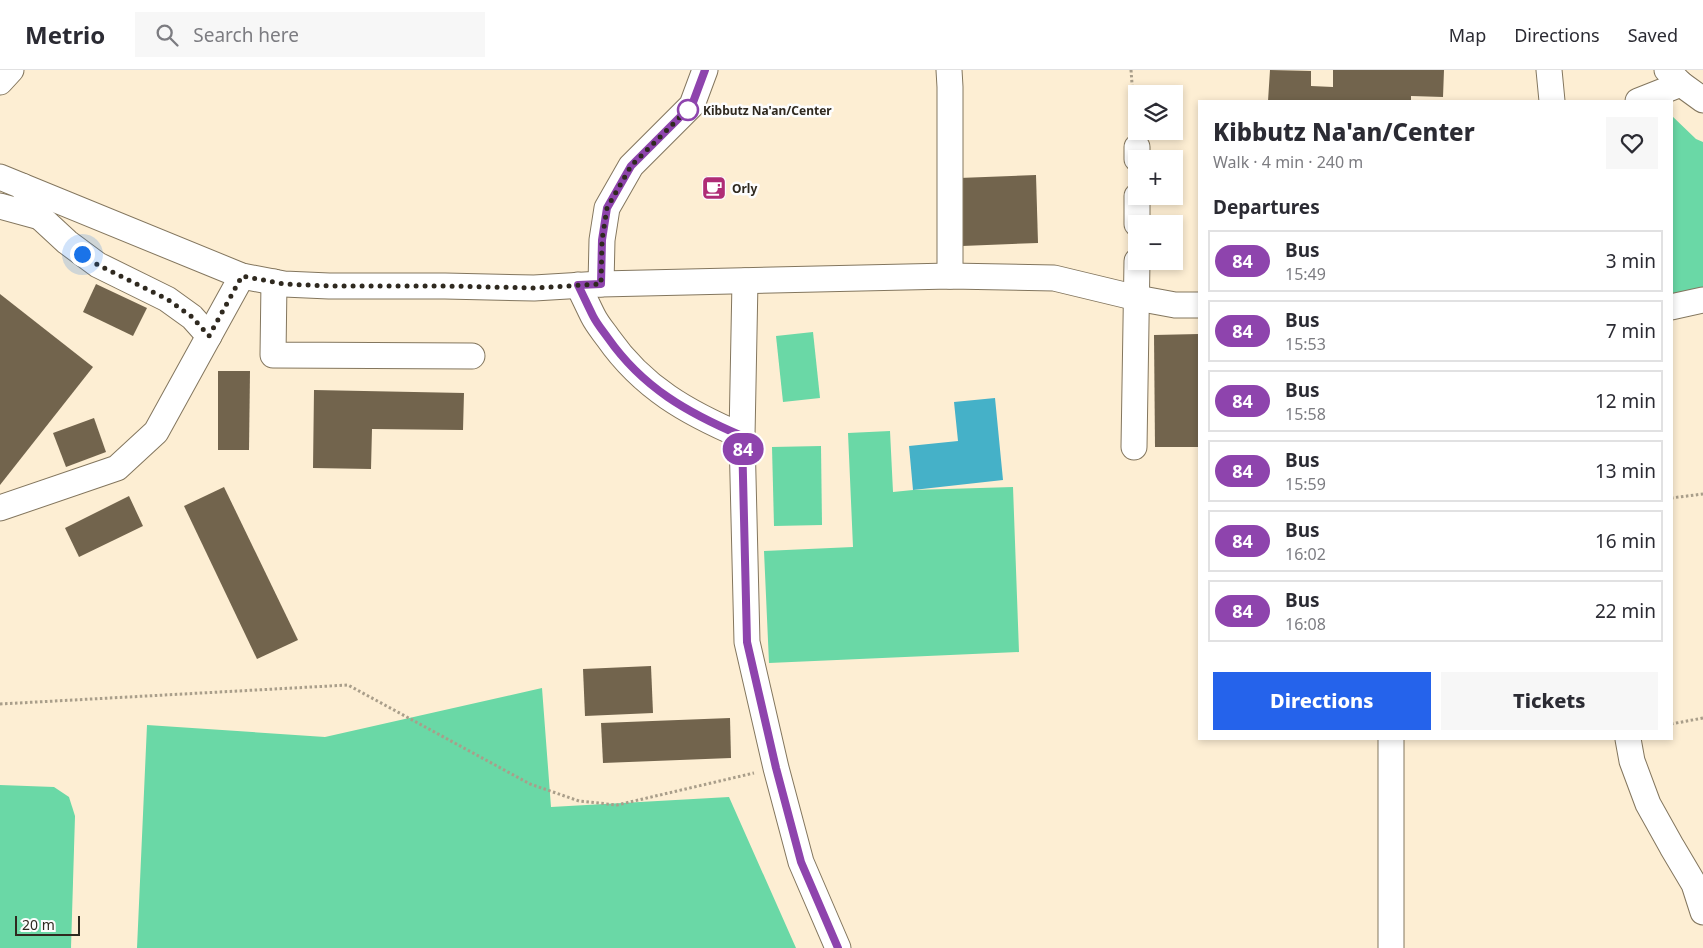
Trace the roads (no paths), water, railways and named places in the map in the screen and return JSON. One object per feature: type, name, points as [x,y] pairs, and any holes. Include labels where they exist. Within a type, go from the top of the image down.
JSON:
[{"type":"street","points":[[0,82],[11,70]]},
{"type":"street","points":[[705,70],[692,105],[631,166],[607,208],[602,240],[590,284],[594,318],[618,352],[650,386],[684,408],[742,436]]},
{"type":"street","points":[[949,70],[950,276]]},
{"type":"street","points":[[1549,70],[1552,100]]},
{"type":"street","points":[[1640,100],[1674,77],[1703,100]]},
{"type":"street","points":[[11,181],[40,217],[66,242],[98,265],[167,299],[192,317],[209,336]]},
{"type":"street","points":[[11,181],[242,276],[284,284],[534,288],[590,284],[950,276],[1054,278],[1137,298],[1176,305],[1198,305]]},
{"type":"street","points":[[0,206],[40,217]]},
{"type":"street","points":[[1134,447],[1137,270]]},
{"type":"street","points":[[0,508],[117,468],[156,432],[242,276]]},
{"type":"street","points":[[745,280],[742,436],[747,642],[776,768],[801,862],[838,948]]},
{"type":"street","points":[[274,282],[273,354],[472,356]]},
{"type":"street","points":[[1673,307],[1703,300]]},
{"type":"street","points":[[1391,740],[1391,948]]},
{"type":"street","points":[[1628,740],[1632,761],[1648,804],[1694,884],[1703,912]]},
{"type":"water","points":[[995,398],[1003,480],[913,490],[909,446],[958,441],[954,402]]},
{"type":"place","name":"Kibbutz Na'an/Center","points":[[688,110]]},
{"type":"place","name":"Orly","points":[[714,188]]}]
